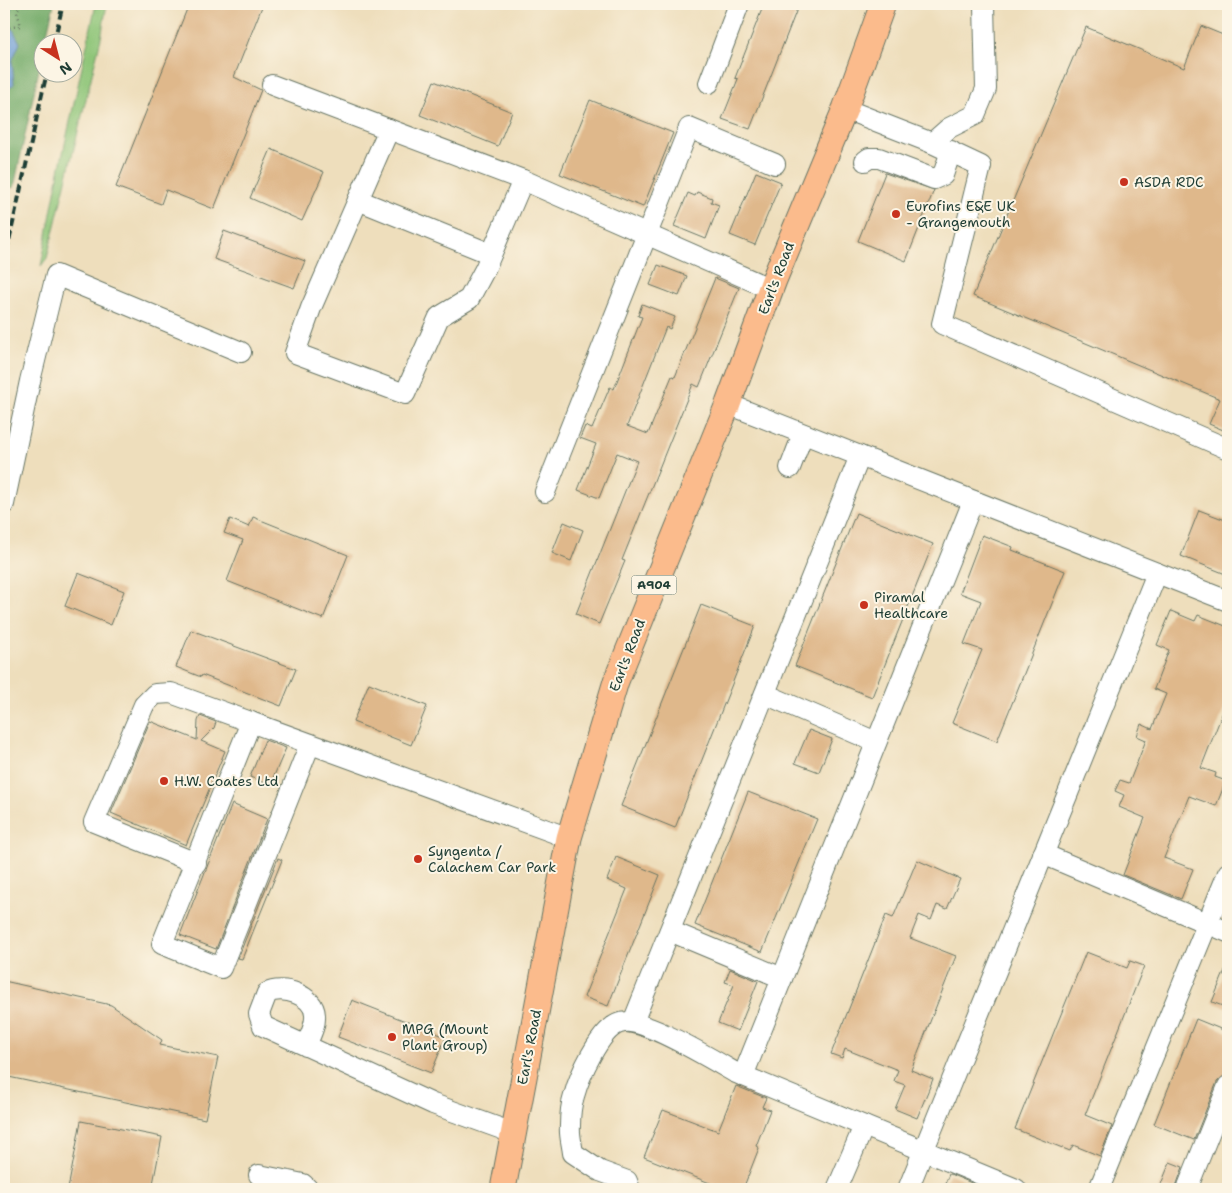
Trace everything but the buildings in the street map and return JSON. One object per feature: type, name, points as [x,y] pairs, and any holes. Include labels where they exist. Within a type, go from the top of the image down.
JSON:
[{"type":"main road","name":"Earl's Road","points":[[503,1189],[568,838],[616,681],[728,404],[771,289],[845,109],[883,4]]},
{"type":"street","points":[[709,83],[739,4]]},
{"type":"street","points":[[932,143],[949,128],[975,115],[986,88],[984,4]]},
{"type":"street","points":[[272,85],[523,180],[771,289]]},
{"type":"street","points":[[845,109],[932,143],[981,166],[942,324],[1228,449]]},
{"type":"street","points":[[545,492],[689,128],[775,164]]},
{"type":"street","points":[[389,129],[311,308],[295,353],[405,394],[439,316],[469,299],[523,180]]},
{"type":"street","points":[[865,161],[869,158],[879,158],[934,178],[943,176],[951,151]]},
{"type":"street","points":[[358,200],[491,254]]},
{"type":"street","points":[[4,504],[30,381],[56,274],[241,352]]},
{"type":"street","points":[[728,404],[1228,601]]},
{"type":"street","points":[[790,468],[803,434]]},
{"type":"street","points":[[633,1022],[860,456]]},
{"type":"street","points":[[743,1076],[973,501]]},
{"type":"street","points":[[908,1189],[1157,573]]},
{"type":"street","points":[[196,863],[94,822],[144,705],[155,694],[171,693],[568,838]]},
{"type":"street","points":[[765,694],[876,742]]},
{"type":"street","points":[[251,722],[162,944],[221,968],[310,744]]},
{"type":"street","points":[[1043,854],[1228,932]]},
{"type":"street","points":[[1099,1189],[1228,873]]},
{"type":"street","points":[[670,931],[782,978]]},
{"type":"street","points":[[630,1189],[627,1181],[600,1171],[573,1153],[569,1129],[574,1096],[597,1047],[605,1033],[620,1022],[633,1022],[696,1048],[743,1076],[1016,1189]]},
{"type":"street","points":[[306,1046],[433,1104],[513,1133]]},
{"type":"street","points":[[1187,1189],[1228,1086]]},
{"type":"street","points":[[837,1189],[864,1126]]},
{"type":"street","points":[[259,1175],[302,1184],[308,1189]]},
{"type":"path","points":[[4,28],[21,26],[17,12],[20,4]]},
{"type":"green space","points":[[12,4],[54,4],[47,32],[32,32],[32,82],[36,82],[14,187],[4,190],[4,93],[14,84],[12,61],[20,43],[8,20]]},
{"type":"green space","points":[[96,4],[107,4],[101,38],[47,258],[41,266],[79,82],[82,82],[82,67]]},
{"type":"water","points":[[4,4],[12,4],[8,20],[20,43],[12,61],[14,84],[4,93]]},
{"type":"railway","points":[[56,32],[63,4]]},
{"type":"railway","points":[[4,263],[45,82]]},
{"type":"place","name":"ASDA RDC","points":[[1124,182]]},
{"type":"place","name":"Eurofins E&E UK - Grangemouth","points":[[896,214]]},
{"type":"place","name":"Piramal Healthcare","points":[[864,605]]},
{"type":"place","name":"H.W. Coates Ltd","points":[[164,781]]},
{"type":"place","name":"Syngenta / Calachem Car Park","points":[[418,859]]},
{"type":"place","name":"MPG (Mount Plant Group)","points":[[392,1037]]}]
